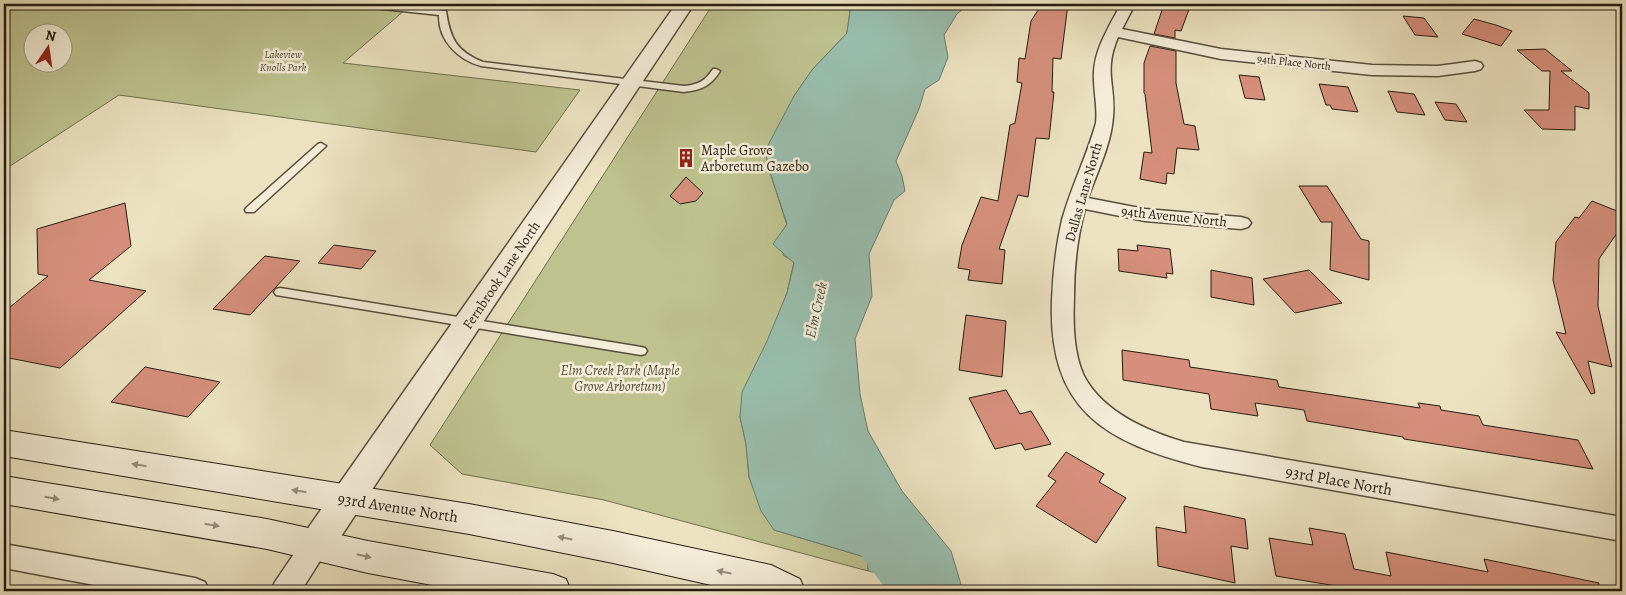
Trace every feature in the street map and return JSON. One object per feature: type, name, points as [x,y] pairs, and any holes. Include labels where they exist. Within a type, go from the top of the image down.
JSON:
[{"type":"main road","name":"93rd Avenue North","points":[[4,444],[469,519],[613,547],[771,582],[787,591]]},
{"type":"main road","points":[[4,490],[268,534],[368,557],[553,591]]},
{"type":"street","name":"Fernbrook Lane North","points":[[316,545],[685,4]]},
{"type":"street","name":"Dallas Lane North","points":[[1077,384],[1069,364],[1064,340],[1063,311],[1068,242],[1072,220],[1104,123],[1102,66],[1107,47],[1128,4]]},
{"type":"street","name":"94th Place North","points":[[1114,32],[1221,54],[1372,70],[1438,71],[1475,66]]},
{"type":"street","name":"94th Avenue North","points":[[1078,202],[1145,215],[1241,223]]},
{"type":"street","name":"93rd Place North","points":[[1077,384],[1092,403],[1110,419],[1135,436],[1167,449],[1622,529]]},
{"type":"street","points":[[285,591],[316,545]]},
{"type":"street","points":[[4,556],[195,591]]},
{"type":"lane","points":[[355,4],[443,13],[442,17],[451,46],[456,53],[467,60],[480,64],[684,89],[700,87],[709,83],[716,71]]},
{"type":"lane","points":[[250,210],[321,146]]},
{"type":"lane","points":[[280,292],[641,351]]},
{"type":"green space","name":"Lakeview Knolls Park","points":[[4,4],[412,4],[343,63],[580,90],[536,152],[119,95],[4,170]]},
{"type":"green space","name":"Elm Creek Park (Maple Grove Arboretum)","points":[[713,4],[851,4],[847,33],[812,70],[794,96],[767,163],[787,225],[783,255],[794,262],[787,293],[740,417],[746,444],[749,477],[774,530],[868,558],[868,571],[604,500],[462,474],[430,445]]},
{"type":"water","points":[[851,4],[969,4],[957,14],[944,35],[948,57],[939,80],[925,89],[919,109],[896,161],[905,191],[894,200],[869,254],[872,296],[855,339],[860,394],[868,431],[902,491],[951,551],[963,591],[868,571],[868,558],[774,530],[761,511],[749,477],[746,444],[740,417],[742,392],[767,341],[787,293],[794,263],[773,244],[787,224],[767,163],[766,149],[794,96],[812,70],[847,33]]},
{"type":"building","points":[[1042,4],[1068,4],[1061,59],[1053,58],[1052,92],[1054,92],[1049,139],[1036,138],[1028,197],[1018,195],[999,249],[1005,250],[1002,284],[968,280],[970,270],[958,268],[962,245],[981,197],[998,201],[1010,125],[1015,123],[1022,83],[1017,82],[1019,58],[1025,59],[1031,21]]},
{"type":"building","points":[[1164,4],[1191,4],[1181,31],[1175,30],[1175,38],[1154,34]]},
{"type":"building","points":[[1403,16],[1424,18],[1438,37],[1415,35]]},
{"type":"building","points":[[1474,19],[1512,31],[1501,46],[1462,34]]},
{"type":"building","points":[[1150,46],[1176,51],[1176,83],[1184,124],[1195,126],[1199,150],[1177,148],[1174,174],[1167,173],[1166,184],[1140,179],[1144,152],[1152,153],[1144,93],[1144,63]]},
{"type":"building","points":[[1545,49],[1572,71],[1561,71],[1589,93],[1589,109],[1575,106],[1575,130],[1542,129],[1524,110],[1549,110],[1550,71],[1542,71],[1517,50]]},
{"type":"building","points":[[1239,75],[1259,77],[1265,100],[1245,98]]},
{"type":"building","points":[[1319,84],[1348,87],[1358,112],[1332,109],[1330,105],[1326,105]]},
{"type":"building","points":[[1388,91],[1414,94],[1425,115],[1397,112]]},
{"type":"building","points":[[1435,102],[1456,104],[1467,122],[1445,120]]},
{"type":"building","points":[[686,177],[703,193],[696,201],[680,204],[670,196]]},
{"type":"building","points":[[1299,186],[1327,186],[1361,239],[1369,241],[1369,280],[1330,270],[1332,222],[1321,222]]},
{"type":"building","points":[[1592,201],[1622,213],[1622,226],[1599,259],[1598,306],[1612,367],[1588,361],[1595,393],[1591,394],[1556,332],[1566,334],[1553,280],[1556,242],[1575,217],[1579,218]]},
{"type":"building","points":[[125,203],[131,246],[89,280],[146,291],[60,368],[4,357],[4,312],[48,276],[38,274],[37,229]]},
{"type":"building","points":[[334,245],[376,251],[361,269],[318,263]]},
{"type":"building","points":[[1137,245],[1170,249],[1173,274],[1166,273],[1167,278],[1119,271],[1118,249],[1138,251]]},
{"type":"building","points":[[265,256],[300,261],[250,315],[213,309]]},
{"type":"building","points":[[1211,270],[1252,278],[1254,305],[1211,297]]},
{"type":"building","points":[[1309,270],[1342,303],[1295,313],[1263,279]]},
{"type":"building","points":[[966,315],[1006,321],[1002,377],[959,370]]},
{"type":"building","points":[[1122,350],[1189,360],[1190,367],[1277,380],[1279,387],[1420,408],[1418,403],[1440,406],[1441,410],[1479,416],[1483,425],[1578,440],[1593,469],[1404,439],[1403,437],[1307,421],[1304,410],[1255,403],[1258,416],[1211,409],[1209,394],[1123,380]]},
{"type":"building","points":[[145,367],[220,382],[188,417],[111,402]]},
{"type":"building","points":[[1006,390],[1020,414],[1031,411],[1051,444],[1025,450],[1021,443],[995,449],[969,398]]},
{"type":"building","points":[[1066,452],[1104,474],[1099,482],[1126,498],[1096,543],[1036,506],[1056,481],[1048,476]]},
{"type":"building","points":[[1184,506],[1245,519],[1248,549],[1231,546],[1235,583],[1158,566],[1156,527],[1186,533]]},
{"type":"building","points":[[1309,528],[1345,534],[1354,569],[1391,576],[1386,552],[1488,572],[1484,559],[1599,583],[1598,591],[1367,591],[1276,576],[1269,538],[1313,545]]},
{"type":"waterway","name":"Elm Creek","points":[[877,537],[912,581],[912,591]]},
{"type":"place","name":"Maple Grove Arboretum Gazebo","points":[[686,158]]}]
